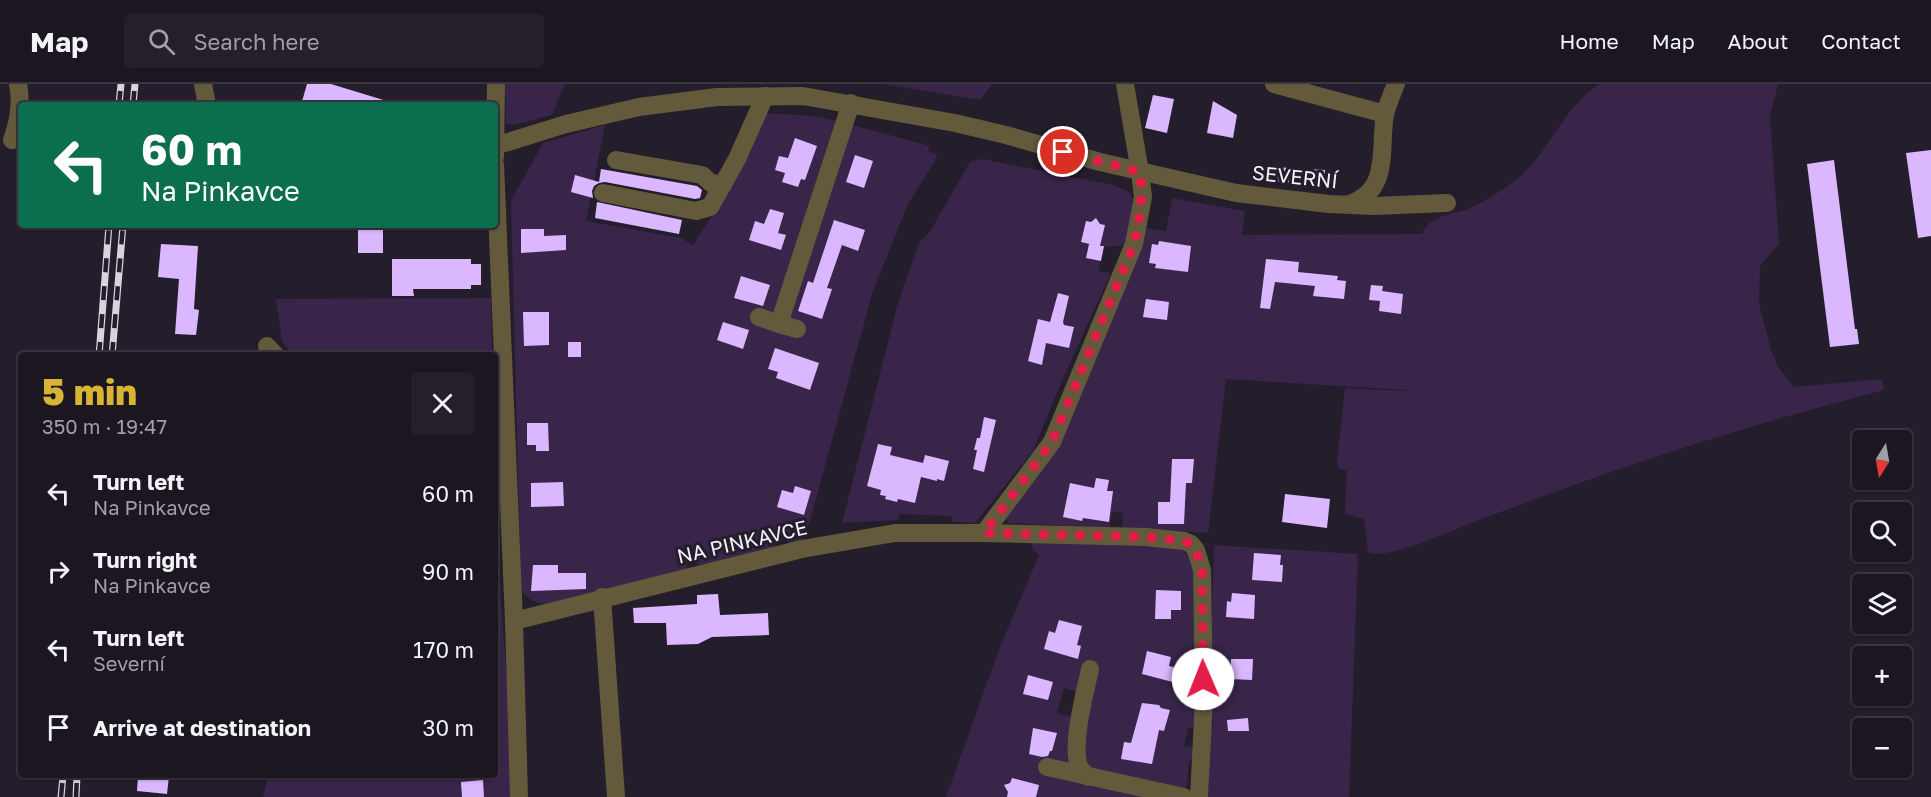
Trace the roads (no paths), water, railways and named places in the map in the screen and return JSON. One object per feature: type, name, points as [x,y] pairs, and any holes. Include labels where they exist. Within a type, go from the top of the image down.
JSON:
[{"type":"street","points":[[18,84],[20,102]]},
{"type":"street","points":[[203,84],[206,102]]},
{"type":"street","points":[[496,84],[496,102]]},
{"type":"street","points":[[984,533],[1052,442],[1134,244],[1143,197],[1125,84]]},
{"type":"street","points":[[1274,84],[1385,114]]},
{"type":"street","points":[[1348,204],[1369,194],[1377,182],[1382,164],[1385,114],[1396,84]]},
{"type":"street","points":[[603,193],[696,211],[710,207],[737,159],[765,96]]},
{"type":"street","name":"SEVERNÍ","points":[[498,153],[577,121],[639,107],[699,99],[803,96],[955,123],[1140,172],[1236,193],[1329,204],[1374,206],[1447,203]]},
{"type":"street","points":[[779,324],[851,103]]},
{"type":"street","points":[[12,140],[18,120]]},
{"type":"street","points":[[616,160],[702,175],[711,183],[723,185]]},
{"type":"street","points":[[498,228],[519,797]]},
{"type":"street","points":[[759,317],[797,328]]},
{"type":"street","name":"NA PINKAVCE","points":[[514,621],[802,549],[895,533],[1146,537],[1184,541],[1196,550],[1202,570],[1204,699],[1199,797]]},
{"type":"street","points":[[603,597],[616,797]]},
{"type":"street","points":[[1088,777],[1080,769],[1077,752],[1080,719],[1090,669]]},
{"type":"street","points":[[1047,767],[1184,797]]},
{"type":"railway","points":[[119,102],[121,84]]},
{"type":"railway","points":[[133,102],[135,84]]},
{"type":"railway","points":[[99,352],[109,228]]},
{"type":"railway","points":[[112,352],[123,228]]},
{"type":"railway","points":[[61,797],[63,778]]},
{"type":"railway","points":[[76,797],[77,778]]}]
